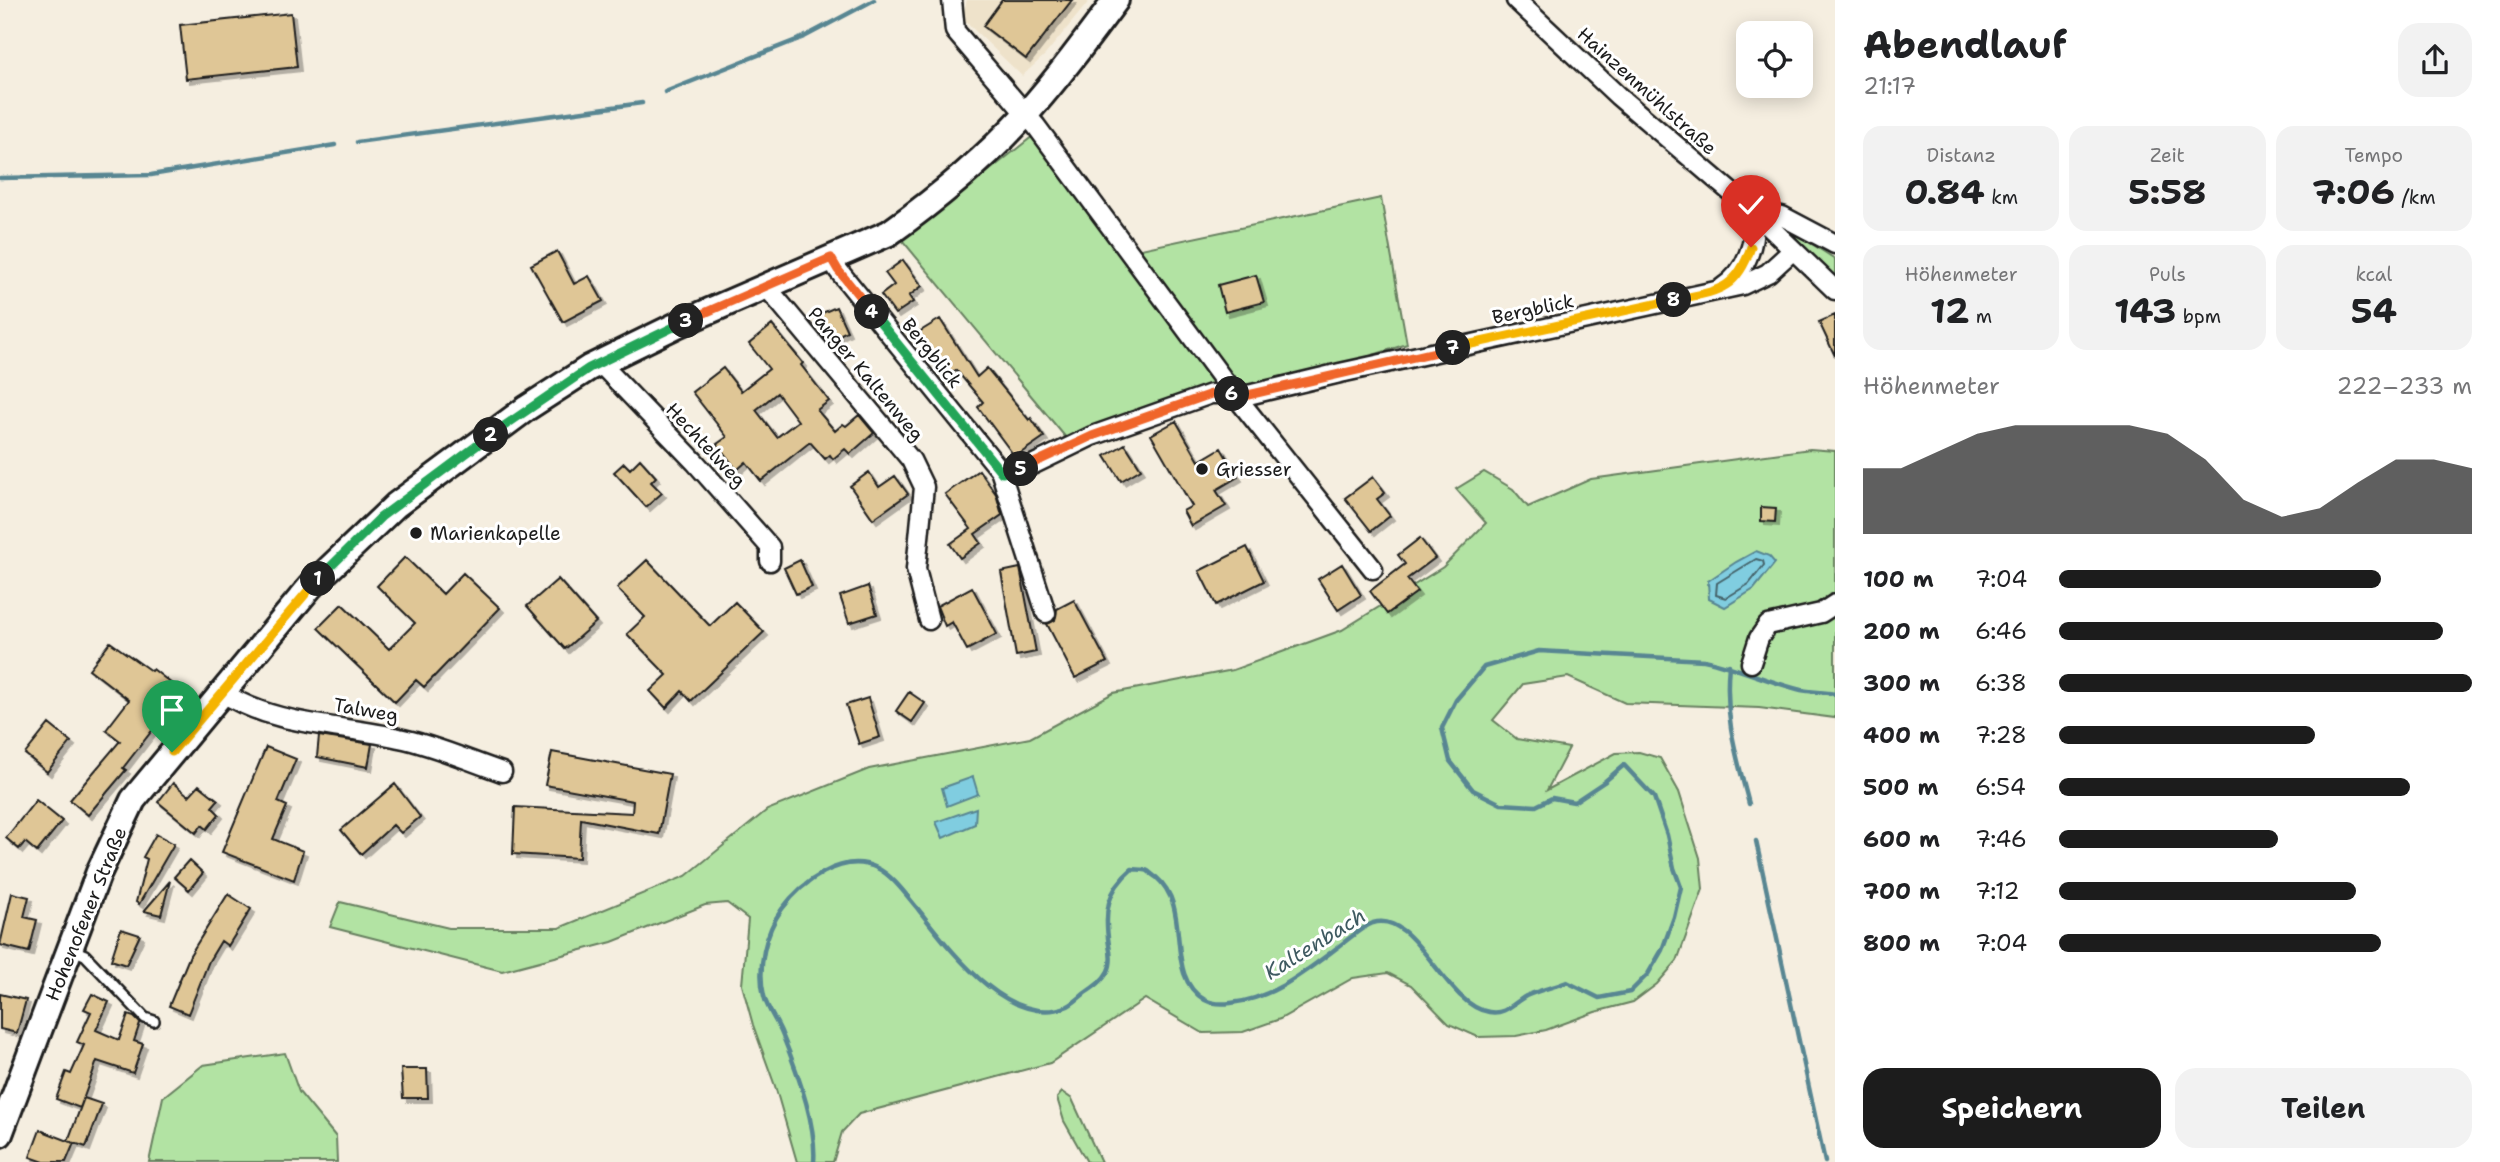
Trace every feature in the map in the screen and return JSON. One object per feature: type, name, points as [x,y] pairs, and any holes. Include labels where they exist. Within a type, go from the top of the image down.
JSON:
[{"type":"main road","name":"Hohenofener Straße","points":[[0,1133],[99,872],[133,800],[310,587],[381,517],[527,408],[599,362],[765,285],[889,233],[918,213],[983,158],[1025,114],[1115,0]]},
{"type":"street","points":[[952,0],[955,31],[1025,114],[1234,394],[1373,569]]},
{"type":"street","name":"Hainzenmühlstraße","points":[[1516,0],[1618,96],[1753,211],[1792,251],[1835,289]]},
{"type":"street","points":[[1718,290],[1739,274],[1746,261],[1754,236],[1753,211],[1782,216],[1835,244]]},
{"type":"street","name":"Bergblick","points":[[1002,473],[1026,468],[1092,436],[1211,394],[1248,395],[1718,290],[1756,280],[1792,251]]},
{"type":"street","name":"Bergblick","points":[[831,258],[1002,473],[1046,613]]},
{"type":"street","name":"Panger Kaltenweg","points":[[765,285],[911,460],[924,486],[916,569],[929,620]]},
{"type":"street","name":"Hechtelweg","points":[[599,362],[695,462],[769,547],[770,561]]},
{"type":"street","points":[[1751,663],[1759,638],[1768,625],[1821,613],[1835,604]]},
{"type":"street","name":"Talweg","points":[[222,692],[233,700],[279,716],[402,738],[502,772]]},
{"type":"lane","points":[[71,949],[85,955],[145,1018],[153,1021]]},
{"type":"shaded area","points":[[967,0],[1090,0],[1045,55],[1022,76],[962,18]]},
{"type":"green space","points":[[1043,128],[1132,251],[1381,198],[1407,344],[1250,395],[1211,394],[1072,445],[902,240]]},
{"type":"green space","points":[[1784,226],[1835,259],[1835,296],[1779,227]]},
{"type":"green space","points":[[1810,449],[1835,451],[1835,718],[1759,708],[1625,703],[1568,677],[1523,684],[1493,720],[1517,739],[1569,748],[1547,790],[1616,753],[1639,752],[1660,758],[1679,792],[1700,858],[1703,889],[1677,961],[1657,984],[1633,1002],[1595,1012],[1546,1030],[1516,1036],[1478,1037],[1449,1024],[1411,985],[1388,973],[1353,978],[1280,1019],[1243,1032],[1203,1033],[1145,999],[1050,1063],[859,1114],[842,1132],[833,1162],[797,1162],[742,985],[748,919],[727,903],[705,905],[612,942],[502,971],[330,927],[340,902],[449,928],[559,928],[686,876],[767,810],[869,769],[1030,738],[1113,693],[1233,670],[1342,630],[1443,567],[1486,523],[1456,489],[1484,472],[1513,489],[1528,507],[1591,479]]},
{"type":"green space","points":[[285,1053],[299,1092],[336,1137],[337,1162],[149,1162],[163,1097],[203,1065]]},
{"type":"green space","points":[[1062,1092],[1072,1099],[1101,1162],[1087,1162],[1064,1121],[1057,1098]]},
{"type":"water","points":[[1756,551],[1769,556],[1775,563],[1754,589],[1725,607],[1709,599],[1708,581]]},
{"type":"water","points":[[973,777],[978,794],[947,806],[942,788]]},
{"type":"water","points":[[976,808],[975,824],[943,838],[936,822]]},
{"type":"building","points":[[1002,0],[1072,0],[1026,59],[983,26]]},
{"type":"building","points":[[291,13],[297,67],[186,79],[180,25]]},
{"type":"building","points":[[557,251],[574,284],[589,276],[603,301],[563,322],[531,265]]},
{"type":"building","points":[[903,260],[922,286],[909,296],[913,302],[895,314],[881,295],[894,285],[885,273]]},
{"type":"building","points":[[1256,275],[1264,302],[1225,312],[1218,285]]},
{"type":"building","points":[[836,307],[847,331],[837,336],[849,350],[840,357],[826,341],[813,314]]},
{"type":"building","points":[[1835,315],[1835,356],[1819,322]]},
{"type":"building","points":[[940,319],[977,377],[987,368],[1044,437],[1015,457],[978,407],[983,402],[956,370],[946,376],[919,332]]},
{"type":"building","points":[[772,325],[829,401],[817,410],[835,431],[859,415],[874,433],[850,454],[845,449],[833,459],[830,455],[825,459],[810,442],[761,481],[746,462],[737,470],[717,444],[727,437],[692,392],[723,368],[741,391],[769,369],[749,344]],"holes":[[[777,393],[798,421],[777,437],[756,410]]]},
{"type":"building","name":"Griesser","points":[[1176,421],[1199,461],[1221,448],[1238,477],[1216,490],[1226,506],[1191,526],[1183,511],[1192,506],[1151,435]]},
{"type":"building","points":[[1125,444],[1141,469],[1121,481],[1105,456]]},
{"type":"building","points":[[640,459],[656,477],[651,482],[662,493],[646,507],[614,472],[624,463],[630,469]]},
{"type":"building","points":[[979,470],[996,494],[1002,515],[975,534],[981,543],[960,558],[950,544],[971,529],[945,494]]},
{"type":"building","points":[[869,472],[879,487],[895,476],[908,494],[873,519],[850,486]]},
{"type":"building","points":[[1373,477],[1385,493],[1377,499],[1390,516],[1371,531],[1345,498]]},
{"type":"building","points":[[1761,507],[1776,508],[1775,522],[1761,521]]},
{"type":"building","points":[[1420,538],[1435,558],[1407,579],[1417,592],[1387,614],[1370,591],[1405,564],[1398,555]]},
{"type":"building","points":[[1247,547],[1264,581],[1216,605],[1199,571]]},
{"type":"building","points":[[405,557],[443,594],[463,573],[500,608],[424,687],[416,680],[395,702],[318,628],[342,604],[389,649],[415,623],[377,586]]},
{"type":"building","points":[[647,560],[710,626],[735,602],[764,632],[691,701],[682,691],[666,708],[650,691],[667,675],[627,634],[645,617],[617,588]]},
{"type":"building","points":[[800,560],[812,587],[796,594],[784,568]]},
{"type":"building","points":[[1342,564],[1361,595],[1338,610],[1318,579]]},
{"type":"building","points":[[1020,568],[1036,652],[1016,656],[1001,572]]},
{"type":"building","points":[[558,579],[596,622],[565,649],[527,606]]},
{"type":"building","points":[[868,586],[877,614],[849,623],[840,596]]},
{"type":"building","points":[[972,587],[997,634],[967,650],[952,622],[945,626],[937,606]]},
{"type":"building","points":[[1074,600],[1107,662],[1075,678],[1047,624],[1055,620],[1057,609]]},
{"type":"building","points":[[110,642],[151,671],[153,669],[182,692],[123,768],[126,770],[88,815],[70,800],[120,741],[106,730],[129,700],[89,669]]},
{"type":"building","points":[[909,692],[925,703],[912,722],[896,711]]},
{"type":"building","points":[[868,698],[880,737],[859,744],[846,705]]},
{"type":"building","points":[[49,724],[71,742],[47,772],[25,754]]},
{"type":"building","points":[[319,736],[372,744],[368,767],[317,757]]},
{"type":"building","points":[[266,747],[296,759],[278,802],[287,806],[273,839],[303,851],[294,880],[222,852]]},
{"type":"building","points":[[552,752],[670,774],[659,834],[581,819],[579,858],[513,854],[515,807],[632,813],[633,801],[545,785]]},
{"type":"building","points":[[173,783],[189,796],[199,785],[218,800],[212,807],[219,814],[207,829],[202,825],[196,833],[158,802]]},
{"type":"building","points":[[395,784],[420,817],[401,833],[393,825],[361,854],[341,830]]},
{"type":"building","points":[[36,800],[62,821],[37,852],[25,842],[19,849],[6,838]]},
{"type":"building","points":[[156,834],[174,844],[139,904],[136,902],[147,859],[143,857]]},
{"type":"building","points":[[189,860],[203,873],[189,890],[174,877]]},
{"type":"building","points":[[170,881],[161,915],[144,911]]},
{"type":"building","points":[[12,893],[29,897],[24,917],[37,920],[29,952],[0,945]]},
{"type":"building","points":[[228,894],[251,909],[228,946],[221,941],[209,961],[188,1014],[169,1006],[190,955]]},
{"type":"building","points":[[121,929],[140,935],[126,965],[111,960]]},
{"type":"building","points":[[0,994],[26,1000],[17,1033],[0,1029]]},
{"type":"building","points":[[92,994],[109,1002],[96,1030],[119,1040],[128,1015],[140,1023],[134,1041],[143,1044],[133,1073],[97,1061],[80,1108],[56,1099],[66,1072],[71,1074],[84,1045],[77,1042],[91,1012],[84,1009]]},
{"type":"building","points":[[401,1069],[427,1069],[428,1098],[403,1098]]},
{"type":"building","points":[[84,1098],[102,1104],[86,1147],[68,1141]]},
{"type":"building","points":[[40,1130],[74,1143],[66,1162],[44,1162],[30,1157]]},
{"type":"waterway","points":[[665,92],[804,37],[874,0]]},
{"type":"waterway","points":[[357,142],[642,103]]},
{"type":"waterway","points":[[0,178],[151,175],[335,145]]},
{"type":"waterway","name":"Kaltenbach","points":[[814,1162],[812,1132],[804,1097],[782,1034],[765,1001],[761,974],[764,951],[776,918],[800,889],[824,872],[850,864],[864,864],[883,871],[982,982],[1003,997],[1024,1007],[1046,1011],[1070,1005],[1106,975],[1111,958],[1107,923],[1109,903],[1123,877],[1132,869],[1148,871],[1167,890],[1174,906],[1185,975],[1192,989],[1211,1002],[1225,1004],[1261,996],[1274,990],[1373,923],[1388,923],[1403,930],[1458,993],[1473,1006],[1489,1012],[1505,1010],[1526,996],[1567,982],[1599,998],[1630,992],[1648,974],[1662,950],[1674,917],[1681,887],[1654,797],[1624,765],[1574,802],[1552,798],[1536,806],[1501,804],[1473,790],[1450,761],[1442,728],[1456,700],[1484,667],[1539,651],[1704,660],[1801,690],[1835,694]]},
{"type":"waterway","points":[[1729,665],[1730,719],[1749,804]]},
{"type":"waterway","points":[[1756,841],[1825,1162]]},
{"type":"place","name":"Griesser","points":[[1202,469]]},
{"type":"place","name":"Marienkapelle","points":[[416,533]]},
{"type":"route","points":[[172,752],[310,587],[396,505],[527,408],[589,368],[677,325],[831,258],[1002,473],[1026,468],[1092,436],[1211,394],[1248,395],[1718,290],[1739,274],[1751,247]]}]
